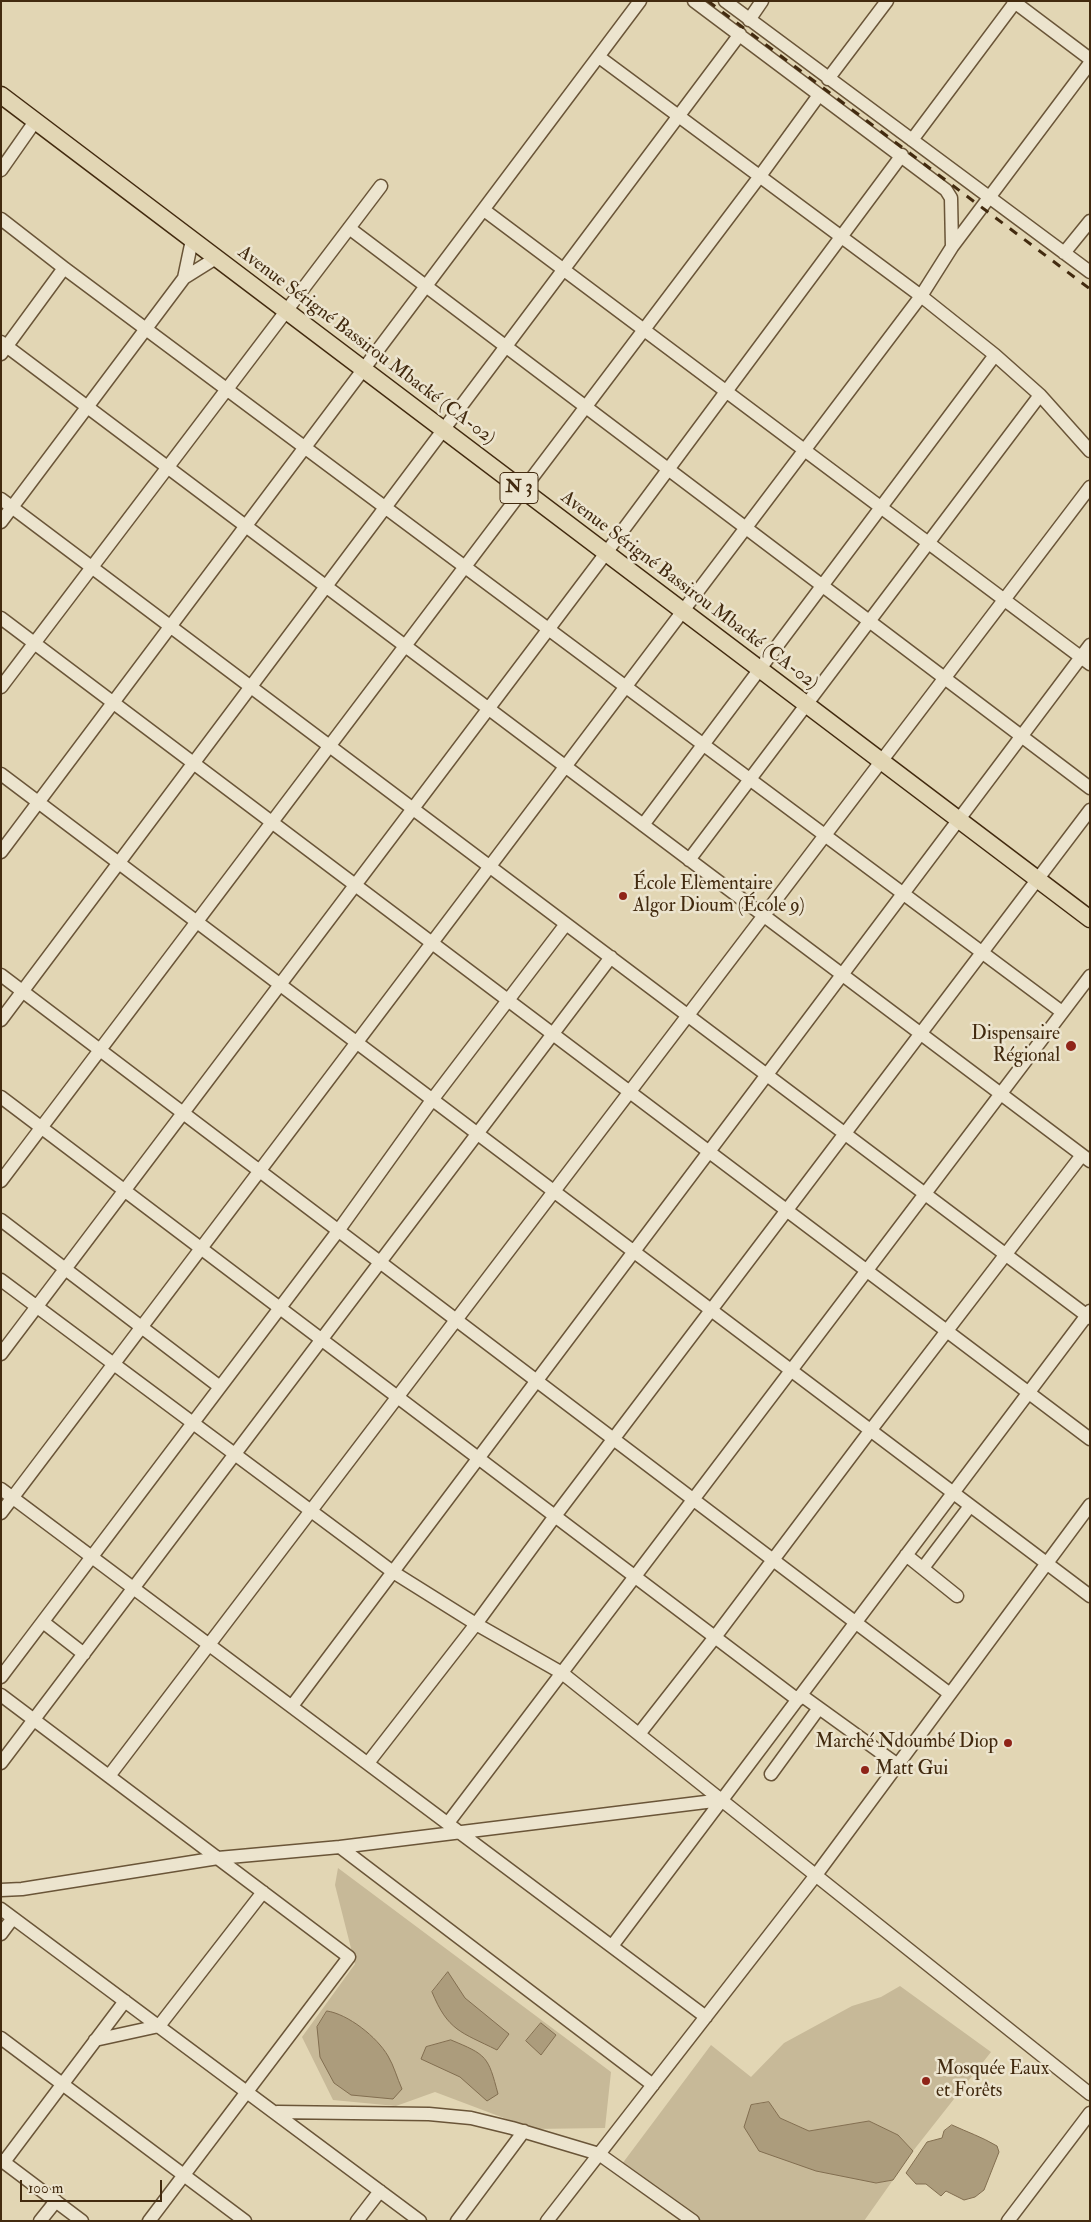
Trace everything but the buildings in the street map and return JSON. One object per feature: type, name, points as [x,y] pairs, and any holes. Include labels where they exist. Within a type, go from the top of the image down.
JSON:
[{"type":"main road","name":"Avenue Sérigné Bassirou Mbacké (CA-02)","points":[[1,95],[1090,919]]},
{"type":"street","points":[[1,852],[640,1]]},
{"type":"street","points":[[694,1],[902,155],[946,190],[951,198],[952,247]]},
{"type":"street","points":[[725,1],[1090,272]]},
{"type":"street","points":[[749,20],[762,1]]},
{"type":"street","points":[[828,79],[887,1]]},
{"type":"street","points":[[1,1513],[920,296],[952,247],[1090,61],[1015,2],[912,140]]},
{"type":"street","points":[[1,1020],[680,117],[740,34]]},
{"type":"street","points":[[598,56],[920,296],[995,355],[1040,395],[1090,451]]},
{"type":"street","points":[[1,1181],[760,176],[819,95]]},
{"type":"street","points":[[1,170],[36,120]]},
{"type":"street","points":[[1,1354],[606,553],[902,155]]},
{"type":"street","points":[[1,687],[381,186]]},
{"type":"street","points":[[484,210],[1085,661]]},
{"type":"street","points":[[1,219],[64,268],[1062,1012]]},
{"type":"street","points":[[1064,253],[1090,221]]},
{"type":"street","points":[[349,228],[1090,788]]},
{"type":"street","points":[[184,278],[192,240]]},
{"type":"street","points":[[1,522],[184,278],[216,258]]},
{"type":"street","points":[[64,268],[3,348],[87,407],[1086,1158],[946,1331],[716,1637],[639,1734]]},
{"type":"street","points":[[643,825],[995,355]]},
{"type":"street","points":[[689,860],[1040,395]]},
{"type":"street","points":[[110,1776],[1090,487]]},
{"type":"street","points":[[1,499],[1006,1255],[1089,1315],[1028,1393],[612,1946]]},
{"type":"street","points":[[1,618],[1090,1439]]},
{"type":"street","points":[[292,1706],[958,820],[1022,736],[1085,661],[1090,645]]},
{"type":"street","points":[[1,774],[1090,1596]]},
{"type":"street","points":[[368,1763],[476,1624],[613,1439],[1090,810]]},
{"type":"street","points":[[1,1677],[338,1231],[432,1100],[566,924]]},
{"type":"street","points":[[1,1763],[611,957]]},
{"type":"street","points":[[1,975],[950,1694]]},
{"type":"street","points":[[448,1824],[1090,976]]},
{"type":"street","points":[[1,1097],[635,1577],[716,1637],[898,1765]]},
{"type":"street","points":[[1,1220],[220,1387]]},
{"type":"street","points":[[1,1280],[393,1572],[476,1624],[562,1673],[1090,2094]]},
{"type":"street","points":[[1,1489],[706,2017]]},
{"type":"street","points":[[547,2221],[816,1875],[1090,1505]]},
{"type":"street","points":[[923,1568],[970,1506]]},
{"type":"street","points":[[906,1555],[956,1596]]},
{"type":"street","points":[[43,1622],[84,1654]]},
{"type":"street","points":[[1,1695],[349,1957],[150,2221]]},
{"type":"street","points":[[771,1774],[819,1708]]},
{"type":"street","points":[[1,1890],[22,1889],[218,1858],[340,1846],[722,1800]]},
{"type":"street","points":[[340,1846],[653,2085]]},
{"type":"street","points":[[95,2040],[159,2026],[263,1892]]},
{"type":"street","points":[[1,1909],[247,2092],[278,2112],[420,2221]]},
{"type":"street","points":[[1,1934],[13,1918]]},
{"type":"street","points":[[82,2221],[3,2161],[125,2001]]},
{"type":"street","points":[[1,2038],[245,2221]]},
{"type":"street","points":[[278,2112],[429,2114],[471,2118],[524,2131],[599,2154],[693,2221]]},
{"type":"street","points":[[1008,2221],[1090,2113]]},
{"type":"street","points":[[457,2221],[524,2131]]},
{"type":"street","points":[[357,2221],[380,2190]]},
{"type":"street","points":[[40,2221],[56,2201]]},
{"type":"shaded area","points":[[338,1868],[611,2072],[605,2128],[533,2129],[435,2092],[396,2106],[333,2100],[302,2037],[355,1964],[335,1885]]},
{"type":"shaded area","points":[[448,1972],[465,1998],[509,2034],[497,2050],[457,2029],[444,2015],[432,1992]]},
{"type":"shaded area","points":[[900,1986],[991,2052],[913,2151],[898,2135],[869,2121],[809,2131],[780,2118],[769,2102],[751,2105],[876,2183],[893,2180],[864,2221],[702,2221],[619,2168],[711,2045],[751,2077],[784,2043],[852,2006],[881,1997]]},
{"type":"shaded area","points":[[327,2011],[353,2022],[377,2041],[383,2049],[392,2064],[402,2089],[393,2099],[351,2095],[334,2083],[320,2057],[317,2027]]},
{"type":"shaded area","points":[[541,2023],[556,2035],[541,2055],[526,2041]]},
{"type":"shaded area","points":[[451,2040],[472,2049],[484,2058],[492,2072],[498,2094],[487,2101],[460,2077],[421,2059],[426,2047]]},
{"type":"shaded area","points":[[769,2102],[780,2118],[809,2131],[869,2121],[898,2135],[913,2151],[893,2180],[876,2183],[816,2171],[759,2151],[744,2127],[751,2105]]},
{"type":"shaded area","points":[[952,2125],[997,2146],[999,2152],[984,2190],[975,2197],[964,2200],[946,2191],[941,2196],[926,2184],[916,2184],[906,2173],[927,2142],[942,2138],[944,2131]]},
{"type":"railway","points":[[708,1],[1090,289]]},
{"type":"place","name":"École Elementaire Algor Dioum (École 9)","points":[[623,896]]},
{"type":"place","name":"Dispensaire Régional","points":[[1071,1046]]},
{"type":"place","name":"Marché Ndoumbé Diop","points":[[1008,1743]]},
{"type":"place","name":"Matt Gui","points":[[865,1770]]},
{"type":"place","name":"Mosquée Eaux et Forêts","points":[[926,2081]]}]
